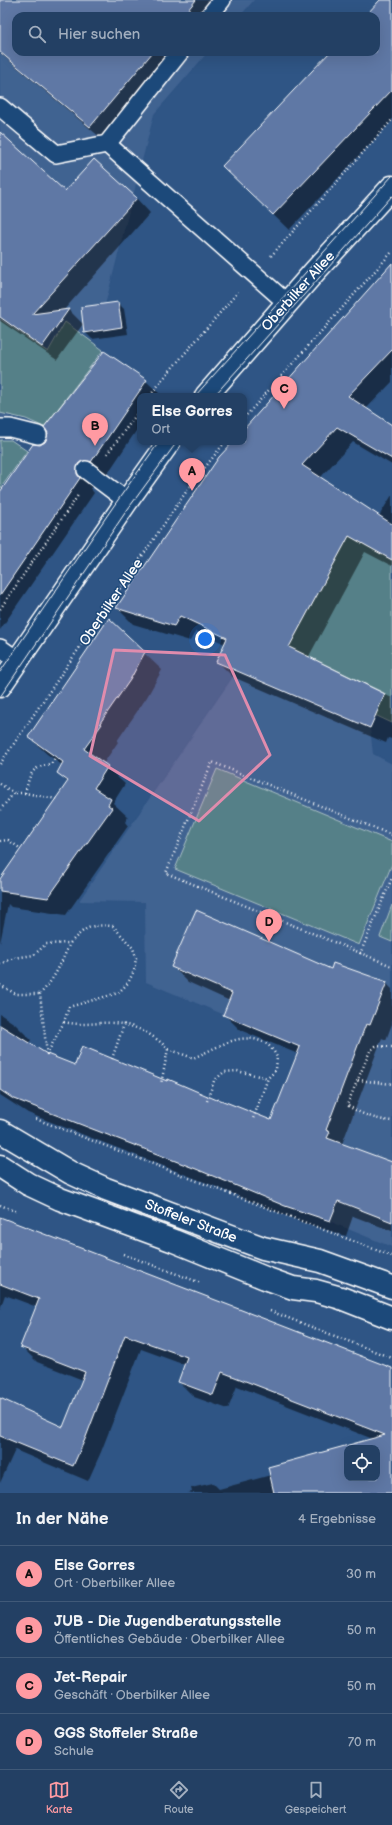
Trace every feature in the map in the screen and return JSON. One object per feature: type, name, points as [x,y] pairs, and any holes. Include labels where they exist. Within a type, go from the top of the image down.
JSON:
[{"type":"main road","name":"Oberbilker Allee","points":[[209,393],[392,186]]},
{"type":"main road","points":[[0,686],[9,654],[127,501],[167,445]]},
{"type":"main road","name":"Stoffeler Straße","points":[[0,1131],[71,1173],[106,1189],[263,1248],[320,1261],[392,1287]]},
{"type":"main road","name":"Stoffeler Straße","points":[[0,1166],[28,1184],[60,1199],[265,1278],[293,1288],[316,1291],[341,1298],[392,1318]]},
{"type":"lane","points":[[212,12],[222,0]]},
{"type":"lane","points":[[0,107],[56,154],[107,144],[177,56]]},
{"type":"lane","points":[[107,144],[287,303]]},
{"type":"lane","points":[[0,428],[10,428],[38,436]]},
{"type":"lane","points":[[89,473],[127,501]]},
{"type":"path","points":[[247,415],[392,252]]},
{"type":"path","points":[[0,609],[89,473],[137,414]]},
{"type":"path","name":"Oberbilker Allee","points":[[0,764],[188,489],[223,445]]},
{"type":"path","points":[[25,793],[31,772],[40,765],[51,764],[56,757]]},
{"type":"path","points":[[392,835],[212,762],[166,873],[392,966]]},
{"type":"path","points":[[0,784],[14,793],[25,793],[56,799]]},
{"type":"path","points":[[0,810],[14,793]]},
{"type":"path","points":[[0,841],[8,840],[21,849]]},
{"type":"path","points":[[360,954],[392,878]]},
{"type":"path","points":[[0,984],[16,994],[40,994],[50,984],[70,943],[84,929],[102,925],[113,926],[133,948],[136,958],[134,971],[128,983],[118,993],[69,1007],[64,1022],[47,1054],[40,994]]},
{"type":"path","points":[[0,964],[14,958],[34,955],[46,944],[70,943]]},
{"type":"path","points":[[64,1022],[79,1025],[102,1023],[124,1024],[141,1030],[159,1040],[168,1050],[193,1058],[232,1040],[244,1037],[268,1045],[277,1057],[276,1070],[268,1078],[253,1119]]},
{"type":"path","points":[[112,1059],[124,1024]]},
{"type":"path","points":[[392,1046],[376,1046],[370,1051],[347,1105],[355,1111],[392,1121]]},
{"type":"path","points":[[161,1084],[168,1050]]},
{"type":"path","points":[[207,1101],[214,1081],[224,1072],[237,1071],[268,1078]]},
{"type":"path","points":[[358,1080],[392,1084]]},
{"type":"path","points":[[33,1117],[392,1256]]},
{"type":"highlighted area","points":[[114,650],[225,655],[270,755],[199,821],[90,756]]},
{"type":"shaded area","points":[[0,0],[254,0],[244,12],[12,12],[12,56],[205,56],[154,114],[103,313],[0,427]]},
{"type":"shaded area","points":[[237,671],[370,728],[373,754],[392,764],[392,1247],[244,1189],[308,1026],[275,1036],[146,982],[145,902],[79,901]]},
{"type":"green space","points":[[0,319],[48,352],[65,322],[103,350],[44,427],[26,419],[0,413]]},
{"type":"green space","points":[[0,440],[11,440],[27,451],[0,489]]},
{"type":"green space","points":[[349,536],[392,560],[392,723],[375,715],[384,693],[289,647]]},
{"type":"green space","points":[[217,769],[392,842],[392,864],[359,945],[175,869]]},
{"type":"green space","points":[[392,905],[392,942],[380,937]]},
{"type":"building","points":[[0,0],[196,0],[186,12],[12,12],[12,56],[150,56],[90,127],[0,52]]},
{"type":"building","points":[[380,0],[392,0],[392,90],[273,215],[222,166],[326,56],[380,56],[380,12],[369,12]]},
{"type":"building","points":[[0,132],[65,191],[94,159],[137,198],[32,314],[69,309],[42,347],[0,317]]},
{"type":"building","points":[[392,263],[392,350],[348,396],[392,425],[392,459],[337,427],[302,465],[392,524],[392,560],[349,536],[289,647],[385,694],[370,728],[216,662],[227,638],[180,616],[174,626],[116,608],[219,457],[230,445],[247,445],[247,426]]},
{"type":"building","points":[[118,302],[122,327],[84,333],[81,307]]},
{"type":"building","points":[[104,351],[147,380],[91,462],[82,461],[78,464],[77,474],[80,478],[0,595],[0,492],[33,444],[40,445],[45,442],[48,433],[44,427]]},
{"type":"building","points":[[109,618],[145,652],[130,680],[84,749],[108,766],[94,788],[111,799],[108,805],[112,808],[48,898],[0,891],[0,879],[68,781],[57,773],[63,762],[28,737]]},
{"type":"building","points":[[196,910],[331,969],[333,963],[387,982],[370,1025],[366,1024],[326,1130],[330,1132],[327,1138],[392,1162],[392,1222],[338,1201],[330,1221],[285,1206],[196,1169],[12,1098],[0,1090],[0,1025],[47,1054],[75,1065],[82,1046],[167,1081],[168,1079],[217,1100],[218,1099],[271,1120],[300,1047],[223,1015],[232,993],[171,967]]},
{"type":"building","points":[[0,1217],[392,1368],[392,1493],[274,1493],[268,1467],[344,1446],[344,1481],[380,1481],[380,1445],[348,1445],[385,1435],[222,1372],[213,1395],[178,1382],[187,1357],[125,1335],[86,1437],[73,1466],[0,1436],[0,1398],[63,1427],[85,1372],[20,1347],[39,1299],[0,1284]]},
{"type":"tram line","points":[[198,393],[392,176]]},
{"type":"tram line","points":[[217,393],[392,196]]},
{"type":"tram line","points":[[0,672],[157,445]]},
{"type":"tram line","points":[[0,697],[125,513],[175,445]]},
{"type":"place","name":"Jet-Repair","points":[[284,409]]},
{"type":"place","name":"JUB - Die Jugendberatungsstelle","points":[[95,446]]},
{"type":"place","name":"Else Gorres","points":[[192,491]]},
{"type":"place","name":"GGS Stoffeler Straße","points":[[269,942]]}]
